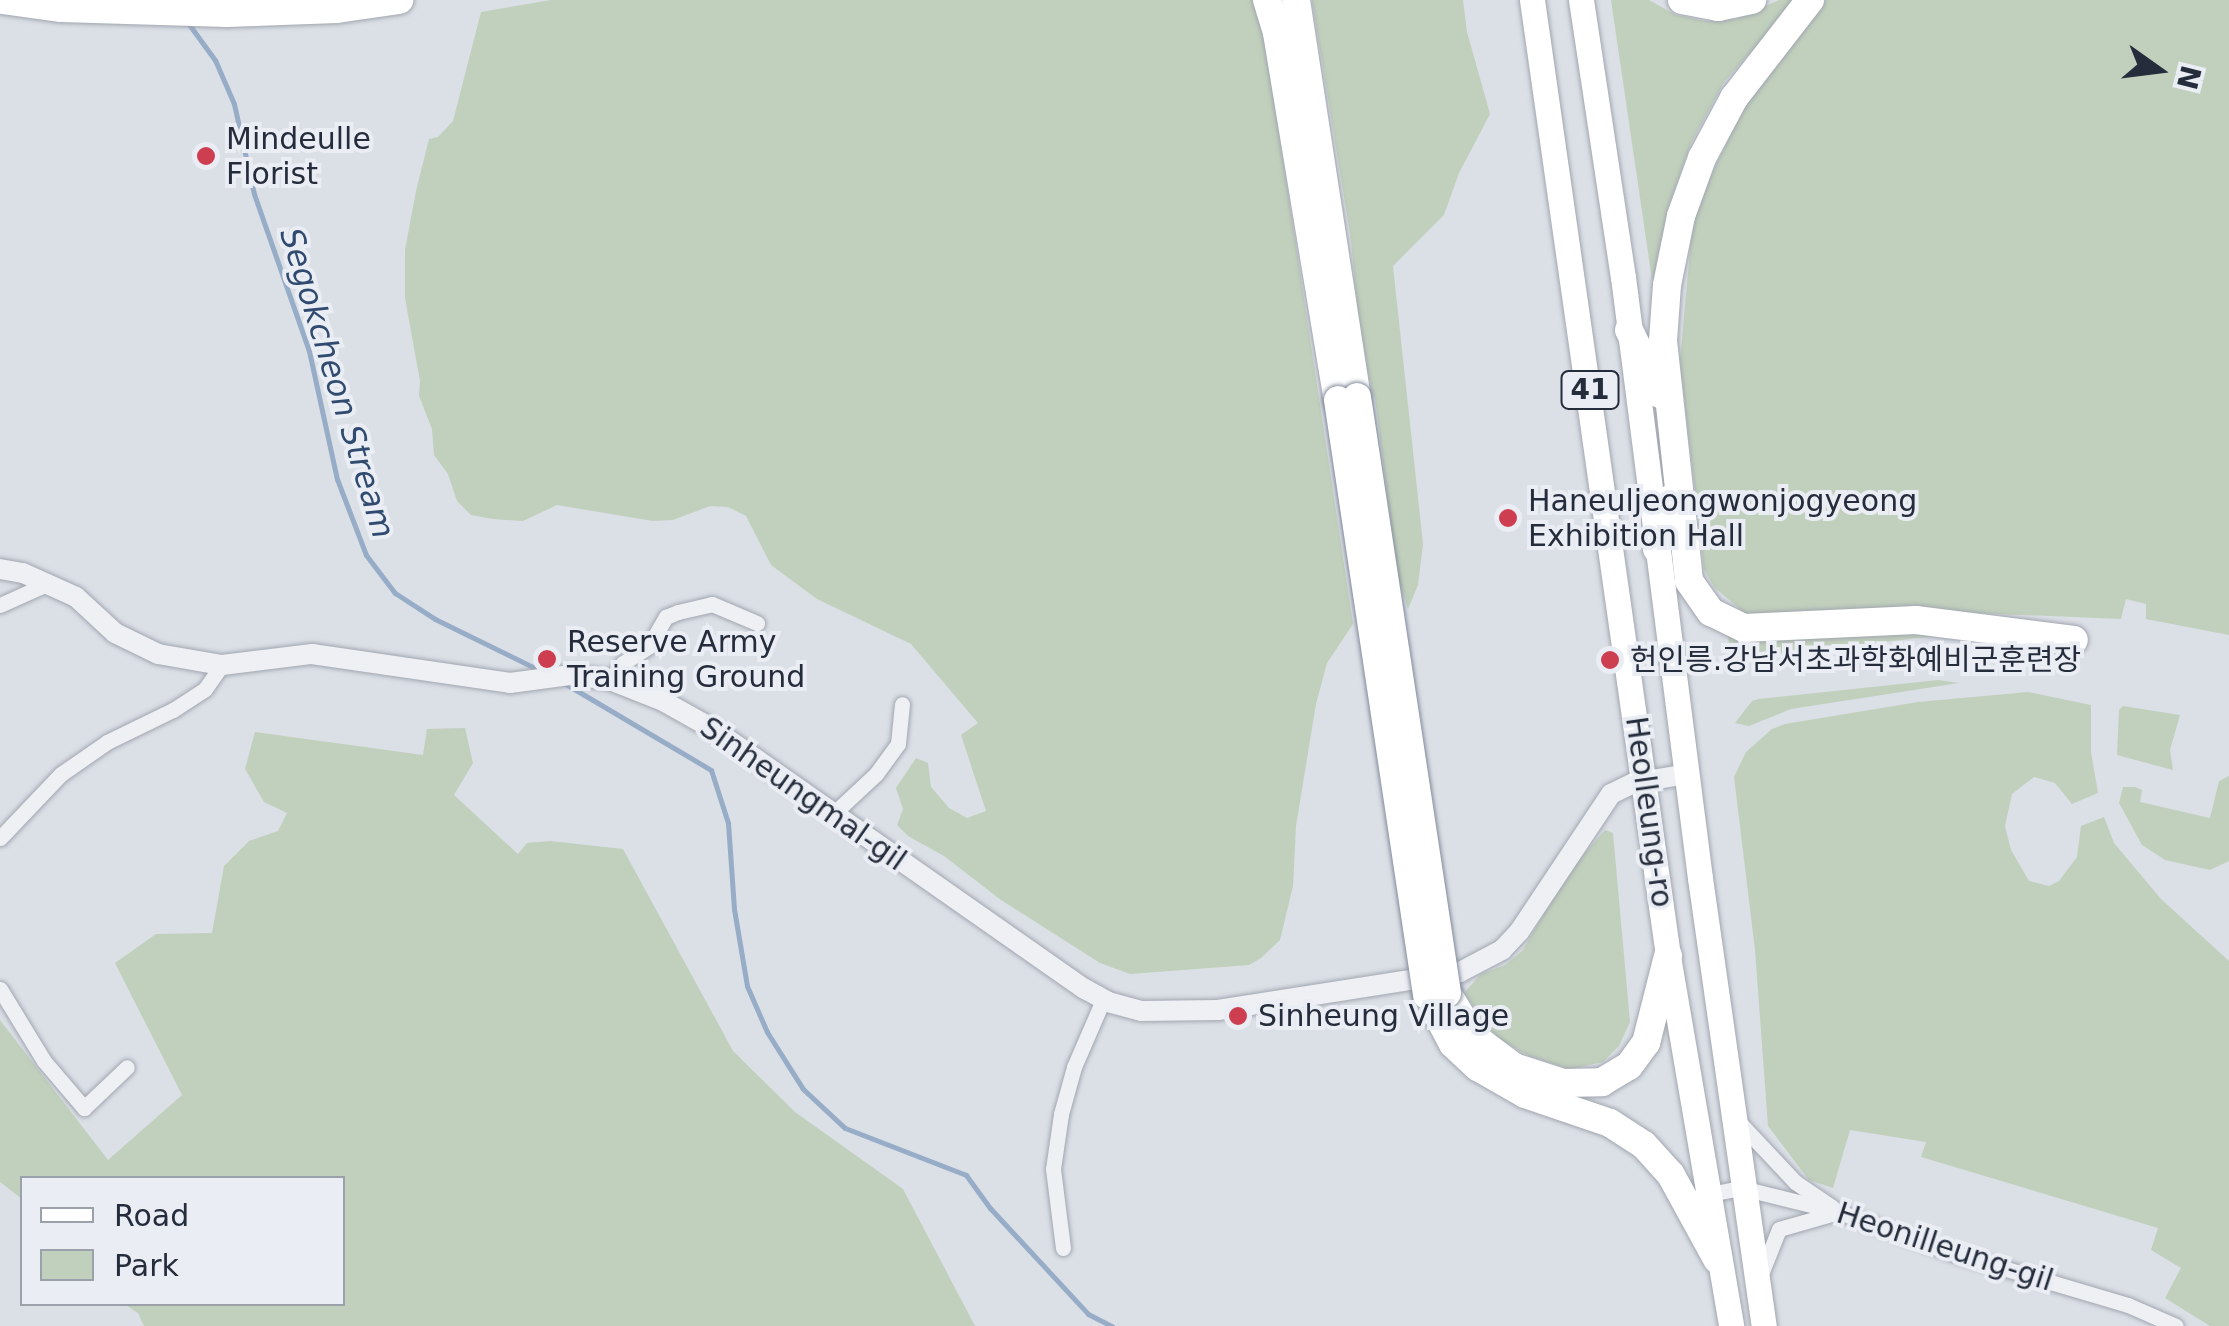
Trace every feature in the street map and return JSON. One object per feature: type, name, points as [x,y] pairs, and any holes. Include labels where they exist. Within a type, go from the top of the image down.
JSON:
[{"type":"highway","points":[[2,0],[60,8],[180,12],[337,9],[399,0]]},
{"type":"highway","points":[[1266,0],[1277,33],[1348,399]]},
{"type":"highway","points":[[1296,0],[1348,399],[1437,994],[1453,1044],[1478,1067],[1525,1094],[1610,1123],[1644,1145],[1670,1175],[1716,1259]]},
{"type":"highway","points":[[1682,0],[1718,7],[1752,0]]},
{"type":"highway","points":[[1810,0],[1734,98],[1702,158],[1681,216],[1663,341],[1689,581],[1702,601],[1724,621],[1754,629],[1887,619],[1945,621],[2074,640]]},
{"type":"highway","points":[[1629,330],[1668,410]]},
{"type":"highway","points":[[1657,549],[1676,484]]},
{"type":"highway","points":[[1437,994],[1474,1036],[1514,1067],[1563,1083],[1602,1082],[1629,1066],[1646,1044],[1668,956]]},
{"type":"main road","name":"Heolleung-ro","points":[[1532,0],[1668,956],[1710,1194],[1716,1259],[1731,1326]]},
{"type":"main road","name":"Heolleung-ro","points":[[1581,0],[1764,1326]]},
{"type":"street","name":"Sinheungmal-gil","points":[[0,568],[76,596],[115,633],[158,654],[222,665],[312,654],[510,683],[571,676],[610,680],[663,701],[714,729],[1103,1000],[1141,1010],[1179,1013],[1460,972],[1502,950],[1539,906],[1604,802],[1619,789],[1645,781]]},
{"type":"street","points":[[0,605],[49,583]]},
{"type":"street","points":[[610,680],[622,663],[649,646],[666,617],[678,612],[712,604],[757,624]]},
{"type":"street","points":[[0,838],[61,774],[107,742],[173,710],[205,689],[222,665]]},
{"type":"street","points":[[833,814],[876,774],[898,744],[902,704]]},
{"type":"street","points":[[1645,781],[1687,774]]},
{"type":"street","points":[[0,989],[44,1061],[84,1108],[127,1067]]},
{"type":"street","points":[[1064,1248],[1053,1169],[1061,1114],[1074,1067],[1103,1000]]},
{"type":"street","points":[[1735,1118],[1795,1182],[1839,1212]]},
{"type":"street","name":"Heonilleung-gil","points":[[1710,1194],[1742,1188],[1839,1212],[1949,1252],[2128,1304],[2176,1326]]},
{"type":"street","points":[[1758,1282],[1779,1229],[1804,1218],[1839,1212]]},
{"type":"green space","points":[[551,0],[1259,0],[1353,624],[1327,663],[1316,704],[1296,826],[1293,886],[1280,940],[1261,958],[1249,965],[1130,974],[1100,963],[1001,900],[944,856],[908,836],[897,825],[903,809],[896,788],[916,758],[928,763],[931,787],[949,808],[967,818],[986,811],[961,735],[978,723],[911,644],[817,599],[771,565],[746,516],[728,507],[710,506],[673,520],[653,521],[557,505],[523,521],[471,515],[457,501],[448,474],[434,455],[432,429],[419,396],[420,381],[405,298],[405,250],[416,191],[429,139],[438,137],[453,121],[481,12]]},
{"type":"green space","points":[[1312,0],[1463,0],[1467,32],[1490,114],[1459,173],[1444,215],[1393,266],[1423,544],[1418,585],[1408,609],[1398,576],[1375,399],[1361,349],[1351,240]]},
{"type":"green space","points":[[1611,0],[1649,0],[1676,15],[1705,21],[1737,19],[1779,0],[1797,0],[1724,82],[1691,143],[1669,205],[1655,300]]},
{"type":"green space","points":[[1826,0],[2229,0],[2229,635],[2146,619],[2146,604],[2126,599],[2121,619],[1903,610],[1748,616],[1714,587],[1704,569],[1680,361],[1692,228],[1707,184],[1743,109]]},
{"type":"green space","points":[[1881,625],[1954,634],[1733,659],[1726,631]]},
{"type":"green space","points":[[1938,680],[1959,683],[1791,709],[1749,726],[1735,723],[1752,701],[1759,699]]},
{"type":"green space","points":[[2028,692],[2091,705],[2091,752],[2098,793],[2072,804],[2055,783],[2034,777],[2012,794],[2005,826],[2011,850],[2029,881],[2049,886],[2059,881],[2077,857],[2081,826],[2104,817],[2114,843],[2161,899],[2229,961],[2229,1326],[2210,1326],[2165,1298],[2181,1268],[2151,1250],[2158,1228],[1921,1157],[1926,1142],[1850,1130],[1833,1188],[1809,1180],[1768,1126],[1755,950],[1734,777],[1746,752],[1772,729],[1785,724],[1918,702]]},
{"type":"green space","points":[[2123,706],[2180,715],[2170,750],[2173,770],[2117,755],[2119,710]]},
{"type":"green space","points":[[465,728],[473,763],[454,795],[518,854],[527,843],[550,841],[623,849],[733,1051],[795,1112],[903,1189],[975,1326],[144,1326],[138,1313],[127,1306],[345,1306],[345,1176],[20,1176],[20,1197],[0,1182],[0,1020],[108,1160],[182,1095],[115,963],[156,934],[212,933],[224,866],[249,841],[278,831],[287,813],[264,802],[245,769],[255,732],[423,755],[427,729]]},
{"type":"green space","points":[[2229,776],[2229,861],[2210,870],[2165,860],[2142,845],[2119,803],[2123,787],[2135,787],[2142,790],[2140,802],[2210,818],[2219,781]]},
{"type":"green space","points":[[1605,830],[1613,833],[1630,1022],[1619,1046],[1603,1062],[1570,1069],[1529,1056],[1497,1038],[1464,993],[1481,974],[1505,965],[1522,951],[1570,870]]},
{"type":"waterway","name":"Segokcheon Stream","points":[[188,23],[215,60],[234,104],[254,194],[309,351],[337,479],[366,555],[395,593],[435,619],[541,671]]},
{"type":"waterway","name":"Segokcheon Stream","points":[[564,683],[711,770],[728,823],[734,909],[747,986],[767,1032],[803,1089],[845,1128],[966,1175],[990,1208],[1088,1314],[1112,1326]]},
{"type":"place","name":"Mindeulle Florist","points":[[206,156]]},
{"type":"place","name":"Haneuljeongwonjogyeong Exhibition Hall","points":[[1508,518]]},
{"type":"place","name":"Reserve Army Training Ground","points":[[547,659]]},
{"type":"place","name":"헌인릉.강남서초과학화예비군훈련장","points":[[1610,660]]},
{"type":"place","name":"Sinheung Village","points":[[1238,1016]]}]
